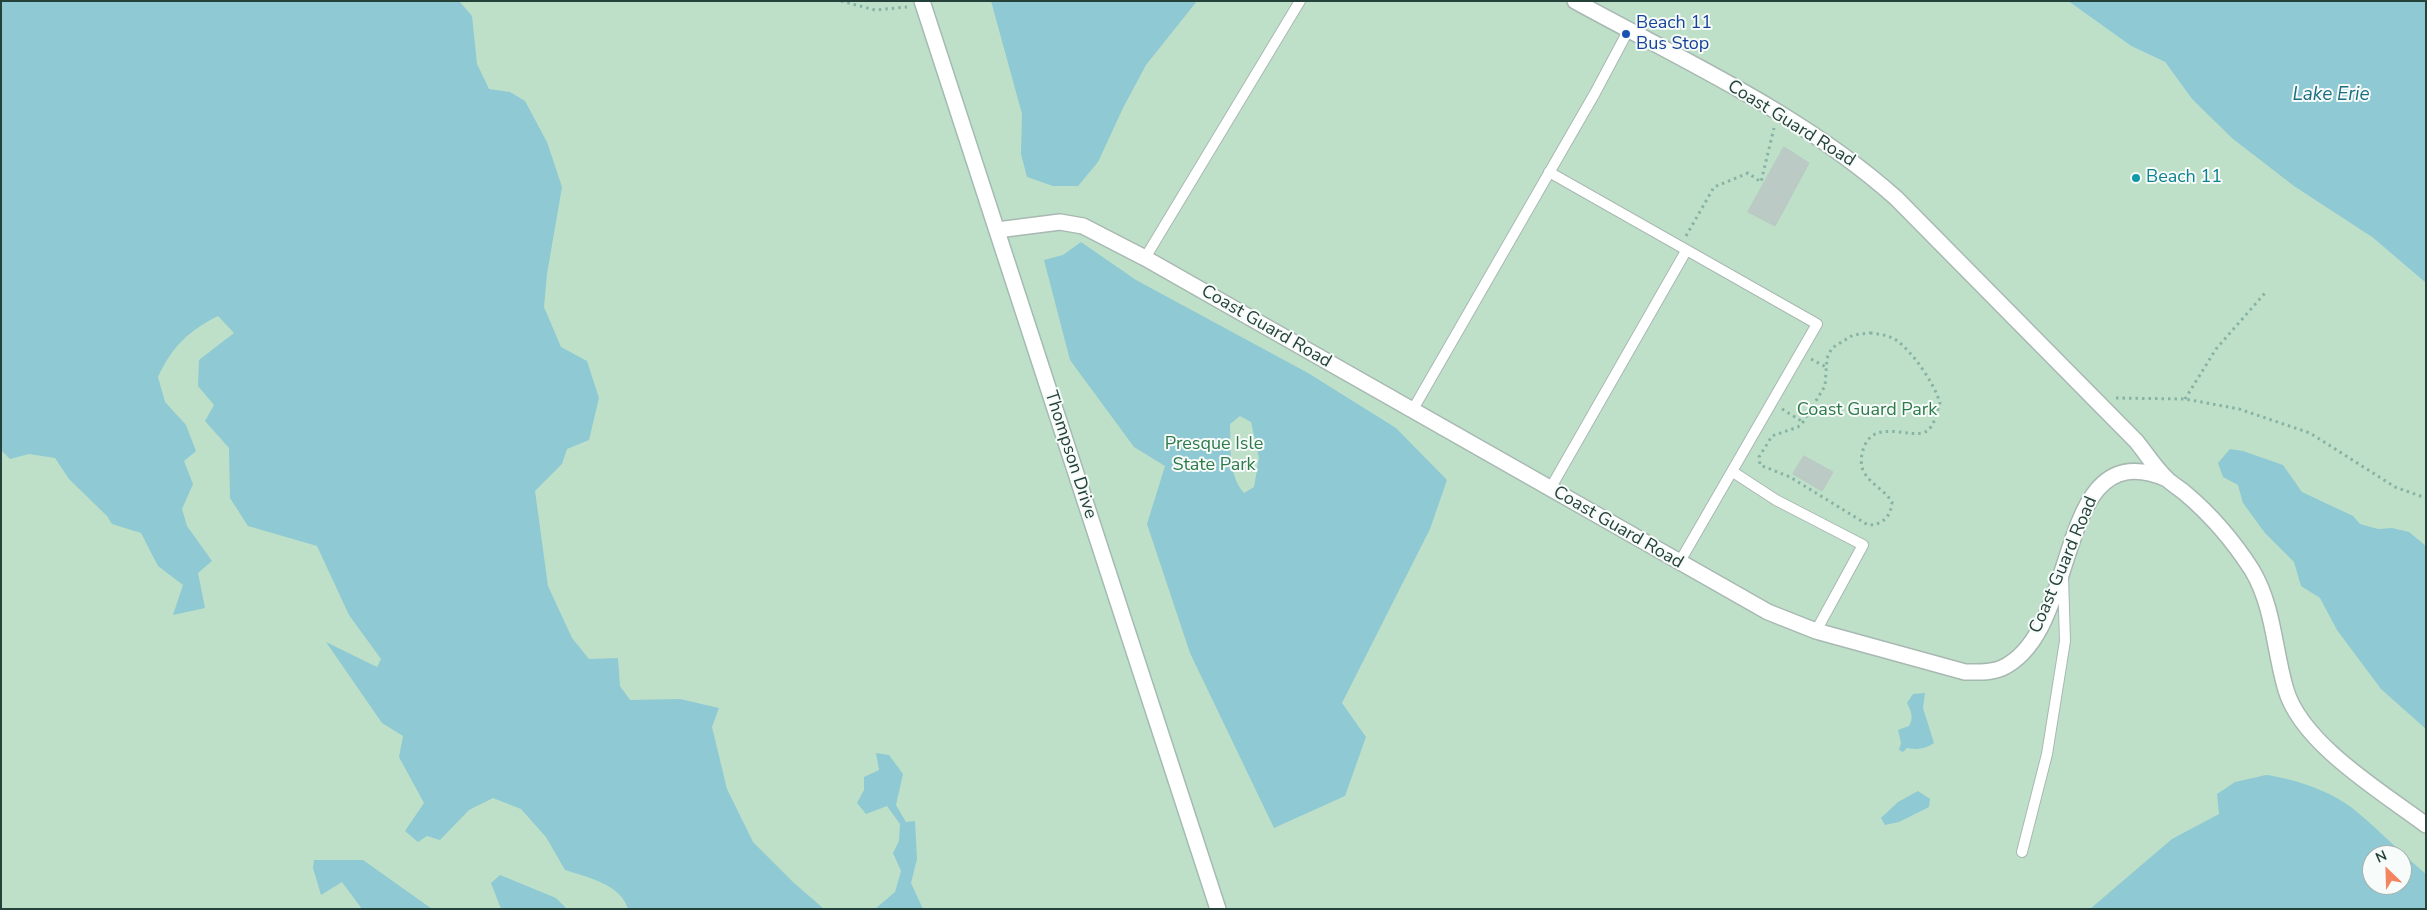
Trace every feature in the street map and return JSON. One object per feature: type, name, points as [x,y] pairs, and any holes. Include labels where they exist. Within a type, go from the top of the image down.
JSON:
[{"type":"street","name":"Coast Guard Road","points":[[1575,1],[1778,113],[1848,158],[1896,198],[2136,441],[2166,479],[2205,512],[2239,552],[2252,572],[2269,613],[2286,691],[2296,712],[2332,753],[2426,825]]},
{"type":"street","name":"Thompson Drive","points":[[923,3],[1218,909]]},
{"type":"street","name":"Coast Guard Road","points":[[997,230],[1060,222],[1083,226],[1145,258],[1768,612],[1816,631],[1965,672],[1985,672],[2002,668],[2021,656],[2041,630],[2063,573],[2086,502],[2098,487],[2110,476],[2138,470],[2166,479]]},
{"type":"lane","points":[[1145,258],[1300,1]]},
{"type":"lane","points":[[1412,410],[1628,31]]},
{"type":"lane","points":[[1549,172],[1817,324],[1679,563]]},
{"type":"lane","points":[[1550,489],[1683,249]]},
{"type":"lane","points":[[1733,472],[1776,500],[1863,545],[1816,631]]},
{"type":"lane","points":[[2022,852],[2047,754],[2065,641],[2063,573]]},
{"type":"path","points":[[842,1],[875,10],[923,3]]},
{"type":"path","points":[[1683,249],[1714,187],[1748,172],[1761,182],[1778,113]]},
{"type":"path","points":[[2185,399],[2216,349],[2265,293]]},
{"type":"path","points":[[1870,333],[1887,336],[1896,341],[1933,384],[1940,403],[1932,424],[1927,431],[1920,433],[1892,430],[1874,436],[1865,444],[1860,458],[1862,470],[1870,481],[1892,502],[1891,511],[1887,518],[1876,525],[1868,525],[1790,477],[1760,465],[1759,457],[1772,436],[1798,427],[1803,422],[1825,386],[1827,377],[1826,367],[1832,348],[1853,336],[1870,333]]},
{"type":"path","points":[[1806,356],[1826,367]]},
{"type":"path","points":[[2092,398],[2185,399],[2239,409],[2310,433],[2395,488],[2426,498]]},
{"type":"path","points":[[1776,406],[1803,422]]},
{"type":"green space","name":"Presque Isle State Park","points":[[1,1],[2068,1],[2131,46],[2165,62],[2192,99],[2372,237],[2426,283],[2426,909],[2412,895],[2412,845],[2362,845],[2362,895],[2367,895],[2361,909],[1,909]]},
{"type":"water","points":[[1,1],[459,1],[472,16],[477,64],[489,89],[510,92],[525,101],[547,142],[562,187],[547,274],[544,307],[561,347],[587,361],[599,398],[589,440],[567,449],[562,464],[535,491],[548,586],[572,638],[589,659],[618,658],[620,686],[630,700],[680,699],[719,708],[712,727],[727,789],[753,842],[794,883],[824,909],[628,909],[624,900],[611,888],[565,870],[546,837],[521,809],[493,798],[469,810],[440,840],[427,836],[418,842],[405,831],[424,803],[399,757],[403,736],[382,723],[326,642],[377,667],[381,659],[349,615],[317,546],[248,526],[230,498],[229,448],[205,421],[214,405],[198,386],[199,360],[234,333],[218,316],[198,328],[175,348],[158,377],[165,402],[186,425],[196,451],[184,461],[193,484],[182,509],[187,526],[212,561],[198,573],[205,608],[173,615],[183,585],[158,566],[141,533],[112,524],[107,516],[69,479],[55,458],[29,454],[10,459],[1,450]]},
{"type":"water","points":[[991,1],[1197,1],[1146,65],[1123,108],[1098,162],[1078,186],[1053,186],[1027,177],[1021,154],[1022,114]]},
{"type":"water","name":"Lake Erie","points":[[2068,1],[2426,1],[2426,283],[2372,237],[2294,186],[2233,139],[2192,99],[2165,62],[2131,46]]},
{"type":"water","points":[[1081,242],[1136,280],[1308,373],[1396,428],[1447,480],[1430,529],[1342,703],[1366,737],[1345,796],[1274,828],[1190,653],[1147,524],[1165,466],[1134,447],[1070,360],[1044,260],[1063,255]],"holes":[[[1240,416],[1251,422],[1259,458],[1254,487],[1244,493],[1235,478],[1233,469],[1230,424]]]},
{"type":"water","points":[[2230,449],[2243,451],[2283,465],[2302,492],[2353,516],[2360,524],[2378,529],[2392,528],[2409,532],[2426,546],[2426,729],[2381,689],[2337,630],[2320,598],[2301,586],[2294,562],[2265,533],[2243,503],[2238,485],[2223,477],[2218,463]]},
{"type":"water","points":[[1925,693],[1923,708],[1934,743],[1928,747],[1907,748],[1903,752],[1899,750],[1901,743],[1898,730],[1909,726],[1911,723],[1910,709],[1907,703],[1913,694]]},
{"type":"water","points":[[876,753],[889,755],[903,774],[896,805],[906,822],[915,821],[917,859],[911,883],[923,909],[875,909],[895,892],[901,871],[893,853],[899,841],[900,824],[887,806],[866,814],[857,803],[864,790],[864,777],[879,770]]},
{"type":"water","points":[[2266,775],[2302,783],[2337,798],[2366,820],[2393,845],[2362,845],[2362,895],[2412,895],[2412,862],[2426,874],[2426,909],[2090,909],[2172,839],[2219,814],[2217,794],[2235,782]]},
{"type":"water","points":[[1918,791],[1930,799],[1929,807],[1899,822],[1885,825],[1881,818],[1898,802]]},
{"type":"water","points":[[314,860],[363,860],[432,909],[362,909],[342,882],[321,895],[313,868]]},
{"type":"water","points":[[500,875],[556,898],[567,909],[501,909],[491,883]]},
{"type":"building","points":[[1784,147],[1809,163],[1775,226],[1748,212]]},
{"type":"building","points":[[1804,456],[1833,472],[1822,491],[1793,474]]},
{"type":"place","name":"Beach 11 Bus Stop","points":[[1626,34]]},
{"type":"place","name":"Beach 11","points":[[2136,178]]},
{"type":"park label","name":"Coast Guard Park","points":[[1867,411]]}]
